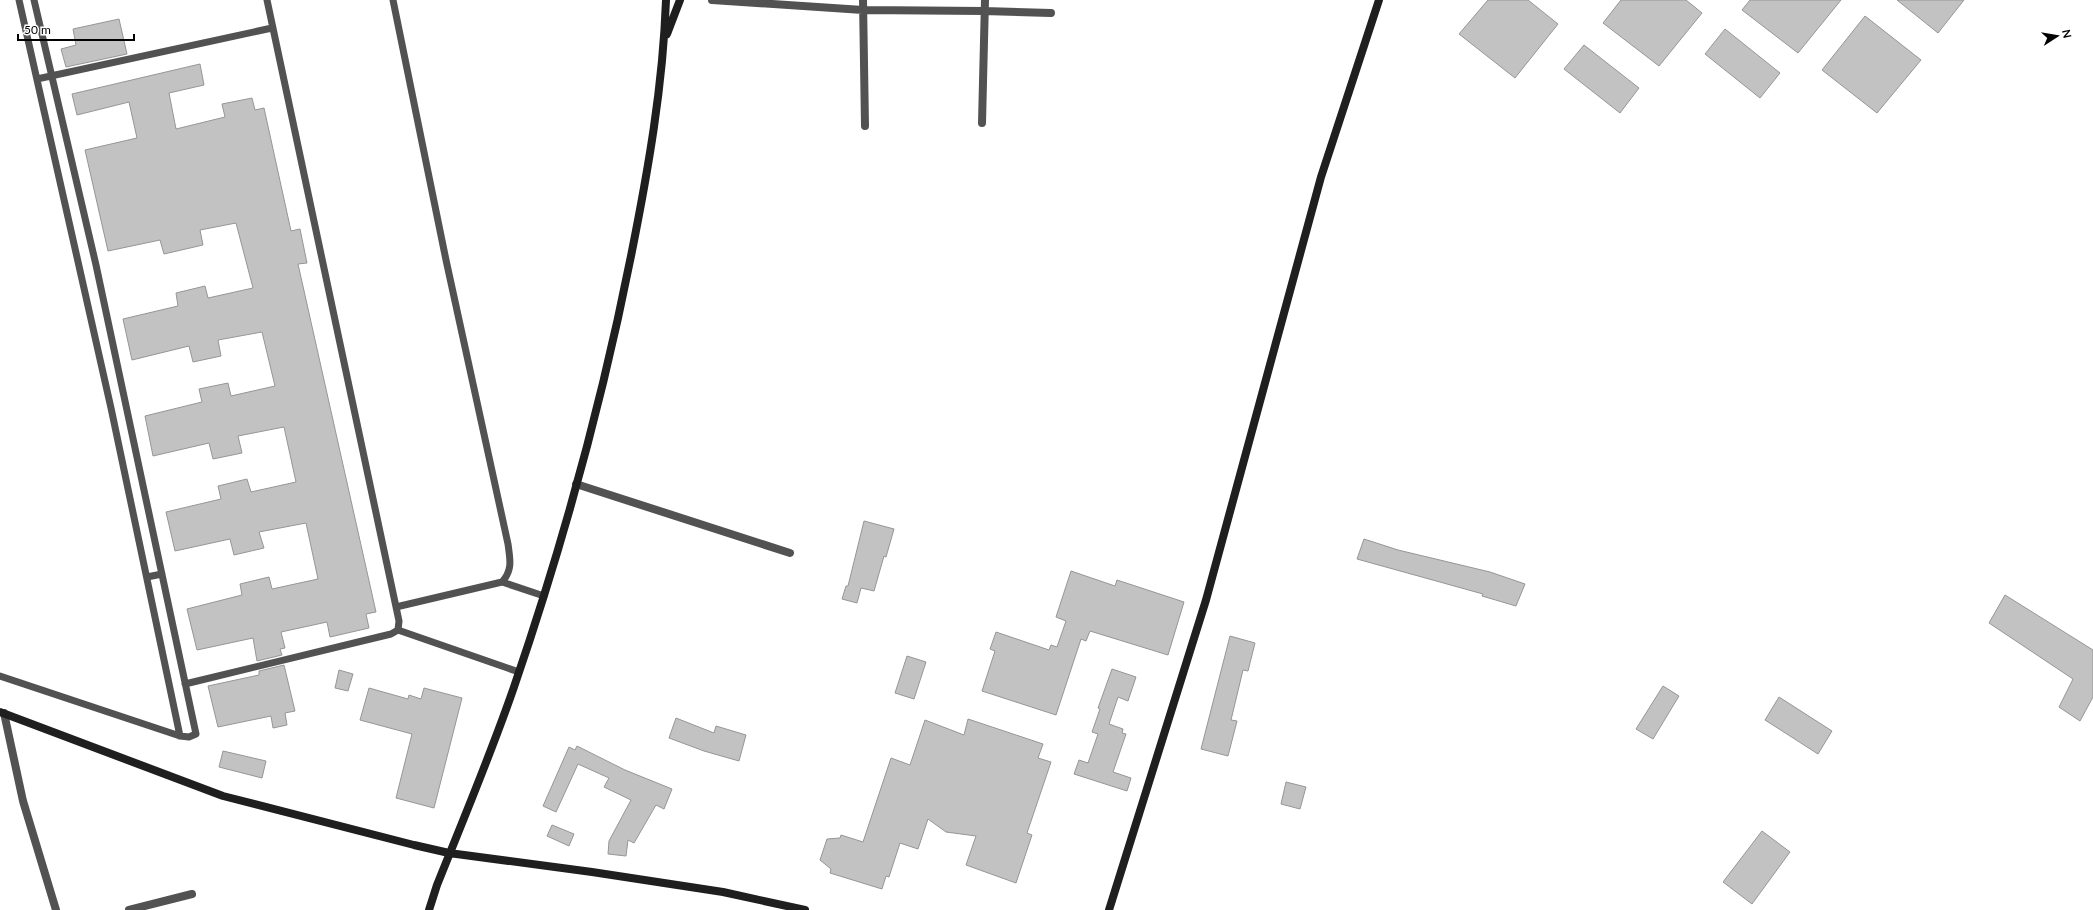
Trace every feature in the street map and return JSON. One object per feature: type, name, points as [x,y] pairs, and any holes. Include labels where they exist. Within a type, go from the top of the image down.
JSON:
[{"type":"main road","points":[[429,910],[449,853],[476,788],[519,672],[544,596],[576,484],[623,295],[645,186],[665,41],[666,0]]},
{"type":"main road","points":[[665,41],[680,0]]},
{"type":"main road","points":[[1109,910],[1206,600],[1321,177],[1379,0]]},
{"type":"main road","points":[[2,713],[201,788],[245,803],[449,853],[628,877],[758,898],[805,910]]},
{"type":"street","points":[[712,0],[863,10],[984,10],[1051,14]]},
{"type":"street","points":[[863,0],[865,126]]},
{"type":"street","points":[[982,123],[985,0]]},
{"type":"street","points":[[576,484],[790,553]]},
{"type":"street","points":[[2,713],[23,801],[56,910]]},
{"type":"street","points":[[129,910],[192,894]]},
{"type":"lane","points":[[19,0],[147,577],[180,736]]},
{"type":"lane","points":[[0,676],[180,736],[189,737],[196,734],[96,265],[34,0]]},
{"type":"lane","points":[[267,0],[396,608],[398,630]]},
{"type":"lane","points":[[393,0],[446,260],[511,563],[509,575],[502,582],[396,608]]},
{"type":"lane","points":[[37,79],[272,28]]},
{"type":"lane","points":[[147,577],[162,574]]},
{"type":"lane","points":[[502,582],[544,596]]},
{"type":"lane","points":[[185,684],[391,634],[398,630],[519,672]]},
{"type":"building","points":[[1488,0],[1528,0],[1558,24],[1515,78],[1459,34]]},
{"type":"building","points":[[1621,0],[1686,0],[1702,13],[1659,66],[1603,23]]},
{"type":"building","points":[[1750,0],[1841,0],[1798,53],[1742,10]]},
{"type":"building","points":[[1897,0],[1964,0],[1938,33]]},
{"type":"building","points":[[1865,16],[1921,60],[1877,113],[1822,70]]},
{"type":"building","points":[[119,19],[127,54],[66,67],[61,49],[76,45],[73,29]]},
{"type":"building","points":[[1725,29],[1780,73],[1760,98],[1705,54]]},
{"type":"building","points":[[1584,45],[1639,88],[1620,113],[1564,69]]},
{"type":"building","points":[[200,64],[204,85],[169,93],[176,129],[225,117],[222,104],[252,98],[255,110],[264,108],[291,231],[300,229],[307,263],[298,264],[376,612],[366,614],[369,628],[330,637],[327,622],[281,632],[285,648],[280,649],[282,655],[257,661],[253,638],[197,650],[187,609],[242,595],[240,584],[269,577],[272,589],[318,579],[306,523],[259,532],[264,548],[234,555],[230,539],[175,551],[166,512],[221,499],[218,486],[247,479],[251,492],[296,482],[284,427],[238,436],[242,453],[213,459],[209,443],[153,456],[145,416],[202,402],[199,389],[228,383],[231,396],[275,386],[262,332],[218,340],[221,356],[193,362],[189,346],[132,360],[123,319],[178,306],[176,293],[205,286],[208,298],[253,288],[236,223],[200,230],[203,245],[164,254],[160,240],[108,251],[85,150],[137,138],[129,102],[77,115],[72,94]]},
{"type":"building","points":[[864,521],[894,529],[886,557],[884,556],[874,591],[861,588],[857,603],[842,599],[846,586],[848,586]]},
{"type":"building","points":[[1364,539],[1398,550],[1490,572],[1525,584],[1516,606],[1482,596],[1483,594],[1357,559]]},
{"type":"building","points":[[1071,571],[1115,586],[1117,580],[1184,602],[1168,655],[1090,631],[1086,641],[1081,639],[1056,715],[982,691],[995,651],[990,649],[996,632],[1049,650],[1051,645],[1057,647],[1066,621],[1056,617]]},
{"type":"building","points":[[2005,595],[2093,650],[2093,697],[2080,721],[2059,707],[2073,679],[1989,623]]},
{"type":"building","points":[[1230,636],[1255,643],[1248,671],[1243,670],[1231,720],[1237,721],[1228,756],[1201,749]]},
{"type":"building","points":[[907,656],[926,662],[914,699],[895,693]]},
{"type":"building","points":[[284,665],[295,711],[285,713],[287,725],[273,728],[271,716],[218,727],[208,686],[259,675],[259,671]]},
{"type":"building","points":[[1112,669],[1136,677],[1128,701],[1118,697],[1109,724],[1123,729],[1122,733],[1126,734],[1113,772],[1131,778],[1127,791],[1074,774],[1079,760],[1088,763],[1098,734],[1092,732],[1100,709],[1098,708]]},
{"type":"building","points":[[339,670],[353,674],[348,691],[335,688]]},
{"type":"building","points":[[1663,686],[1679,696],[1653,739],[1636,729]]},
{"type":"building","points":[[369,688],[408,699],[409,695],[421,699],[424,688],[462,698],[434,808],[396,798],[412,734],[360,720]]},
{"type":"building","points":[[1779,697],[1832,731],[1818,754],[1765,720]]},
{"type":"building","points":[[676,718],[714,733],[716,726],[746,735],[739,761],[704,751],[669,738]]},
{"type":"building","points":[[968,719],[1043,744],[1038,758],[1051,762],[1027,833],[1032,835],[1016,883],[966,865],[976,836],[946,832],[928,819],[918,849],[900,843],[889,877],[886,876],[882,889],[830,873],[831,869],[820,860],[827,839],[840,838],[841,835],[863,842],[891,758],[910,765],[925,720],[964,735]]},
{"type":"building","points":[[577,746],[625,770],[672,789],[664,809],[656,805],[634,843],[628,840],[626,856],[608,854],[609,841],[631,800],[604,787],[609,778],[578,764],[556,812],[543,806],[569,747],[575,750]]},
{"type":"building","points":[[223,751],[266,761],[262,778],[219,767]]},
{"type":"building","points":[[1286,782],[1306,787],[1300,809],[1281,804]]},
{"type":"building","points":[[552,825],[574,834],[569,846],[547,836]]},
{"type":"building","points":[[1762,831],[1790,852],[1752,904],[1723,882]]}]
